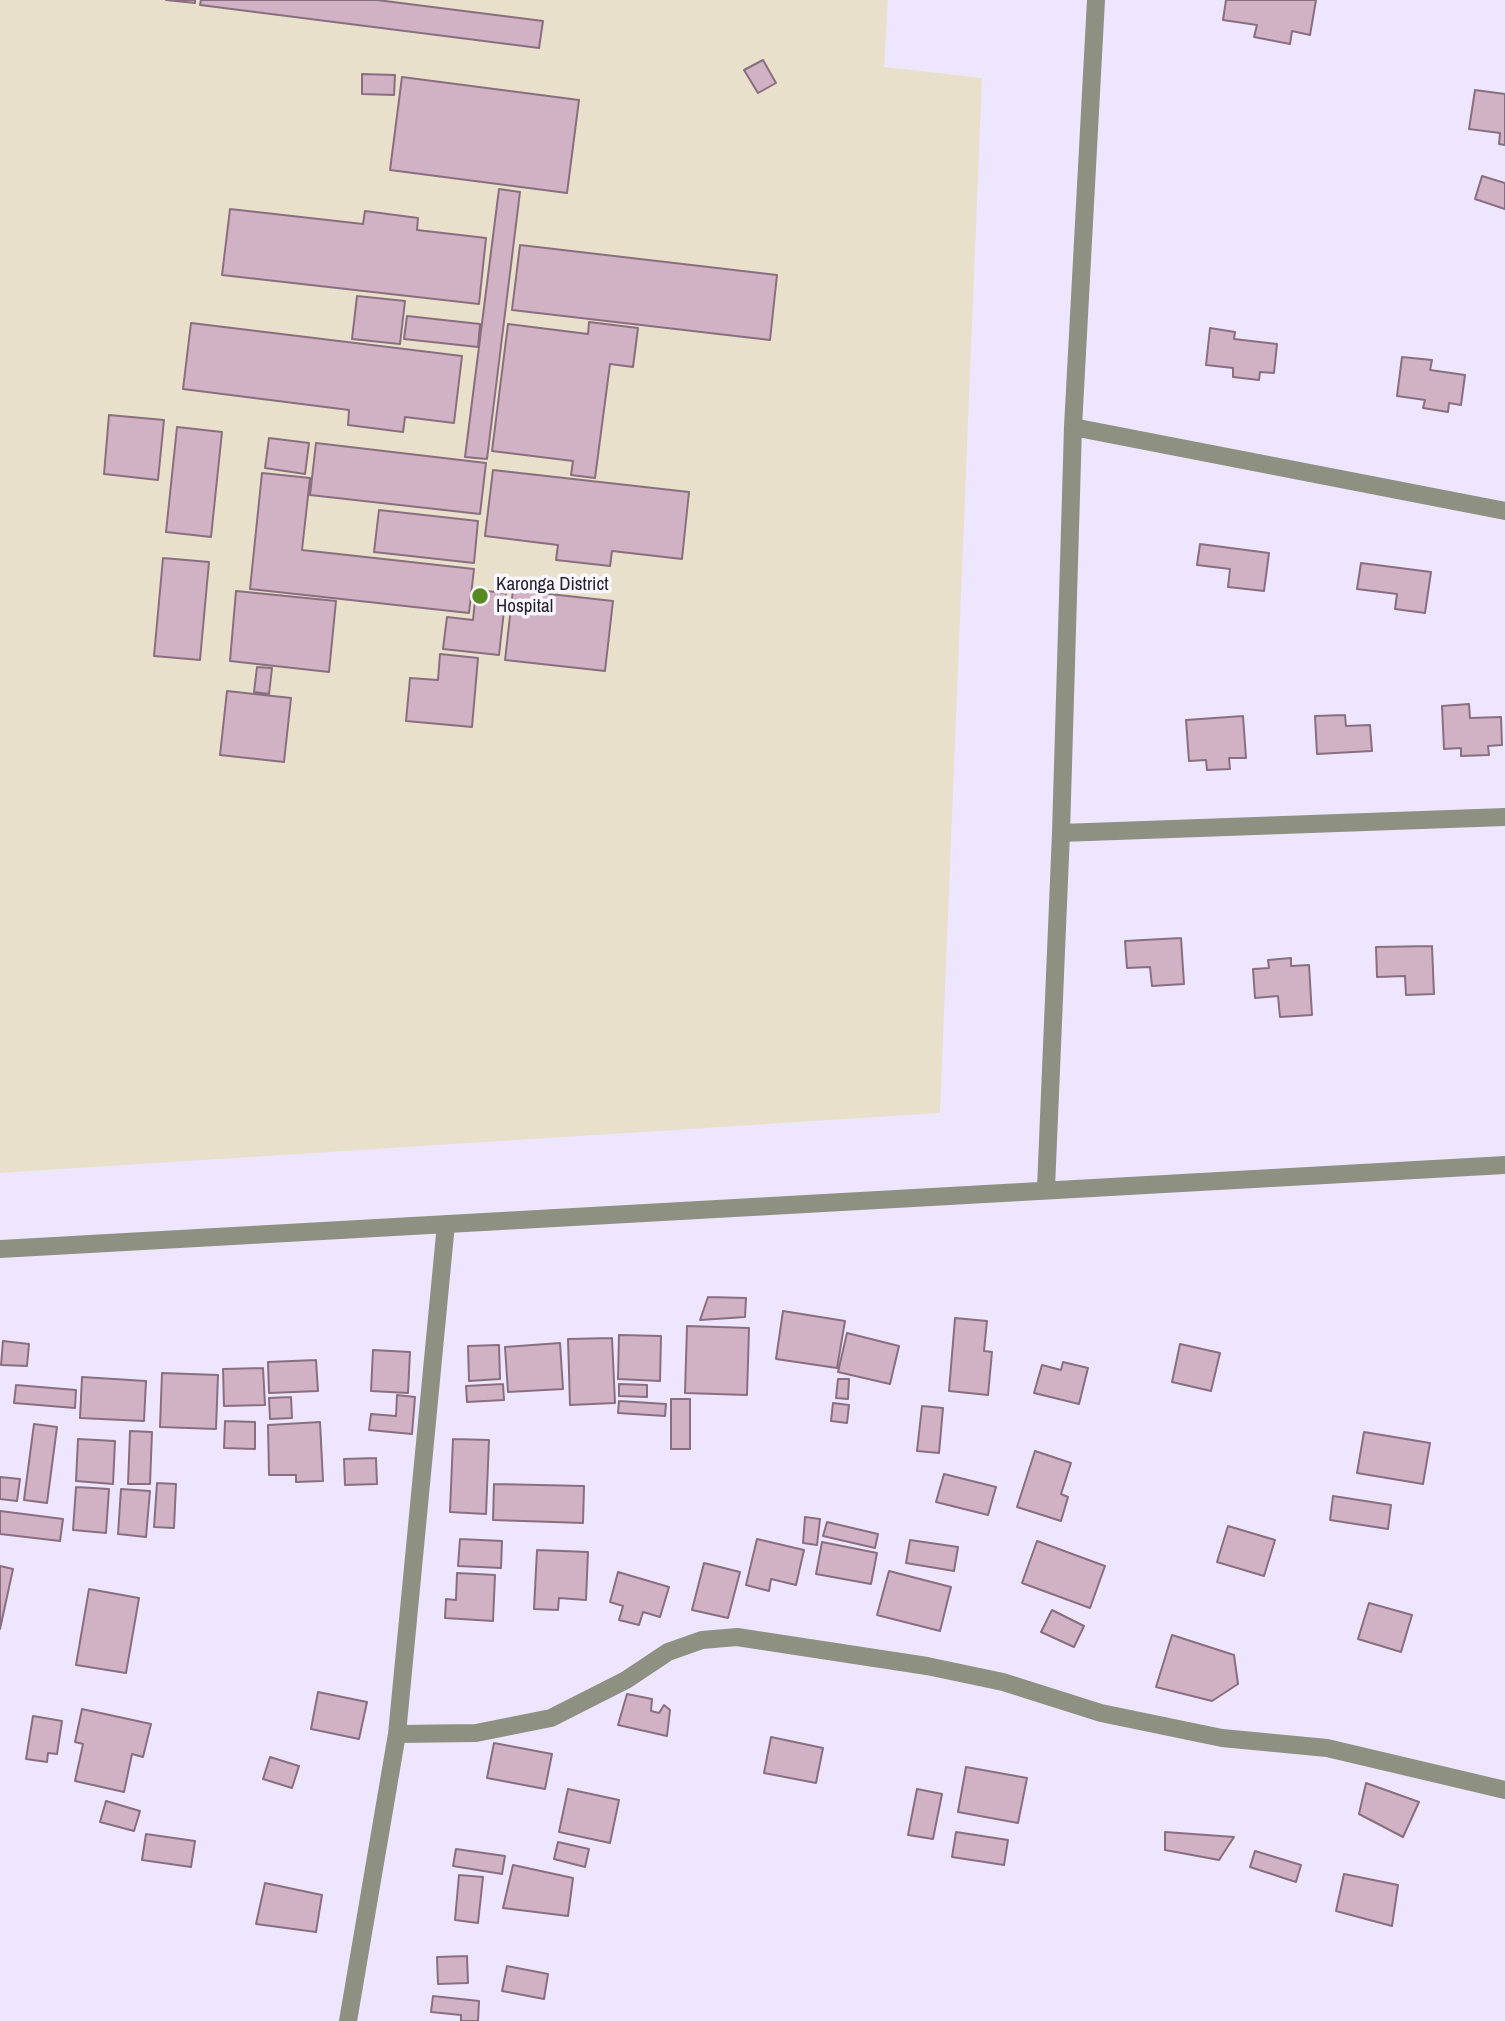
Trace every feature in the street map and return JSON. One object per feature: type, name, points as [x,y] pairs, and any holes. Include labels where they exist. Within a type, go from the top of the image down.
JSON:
[{"type":"street","points":[[1046,1188],[1061,833],[1073,427],[1096,0]]},
{"type":"street","points":[[1073,427],[1505,511]]},
{"type":"street","points":[[1061,833],[1505,817]]},
{"type":"street","points":[[0,1249],[1046,1188],[1505,1165]]},
{"type":"street","points":[[348,2021],[397,1734],[446,1224]]},
{"type":"street","points":[[397,1734],[476,1733],[551,1718],[625,1680],[668,1652],[702,1640],[737,1637],[927,1666],[1003,1682],[1101,1713],[1222,1738],[1327,1748],[1505,1790]]},
{"type":"shaded area","name":"Karonga District Hospital","points":[[0,0],[888,0],[884,67],[982,78],[940,1113],[0,1173]]},
{"type":"building","points":[[166,0],[195,0],[195,3]]},
{"type":"building","points":[[201,0],[377,0],[543,21],[539,48],[200,5]]},
{"type":"building","points":[[1226,0],[1316,0],[1310,35],[1292,31],[1290,44],[1254,37],[1257,25],[1223,20]]},
{"type":"building","points":[[763,60],[776,83],[758,93],[744,70]]},
{"type":"building","points":[[362,74],[395,75],[394,95],[362,94]]},
{"type":"building","points":[[402,77],[579,100],[567,193],[390,170]]},
{"type":"building","points":[[1475,90],[1505,94],[1505,145],[1499,144],[1500,133],[1469,129]]},
{"type":"building","points":[[1482,176],[1505,183],[1505,209],[1475,199]]},
{"type":"building","points":[[499,189],[520,192],[487,459],[465,457]]},
{"type":"building","points":[[230,209],[363,224],[365,211],[418,218],[417,230],[486,238],[479,304],[222,275]]},
{"type":"building","points":[[520,245],[777,275],[770,340],[512,310]]},
{"type":"building","points":[[357,296],[405,301],[400,344],[352,339]]},
{"type":"building","points":[[407,316],[480,324],[478,347],[404,339]]},
{"type":"building","points":[[589,322],[638,328],[633,367],[610,364],[595,478],[571,475],[573,461],[492,451],[508,324],[588,334]]},
{"type":"building","points":[[191,323],[462,356],[454,423],[405,417],[403,432],[348,425],[349,410],[183,389]]},
{"type":"building","points":[[1210,328],[1235,332],[1234,339],[1277,344],[1274,373],[1260,372],[1259,380],[1233,377],[1233,368],[1206,365]]},
{"type":"building","points":[[1402,357],[1432,360],[1430,370],[1465,375],[1461,405],[1449,403],[1448,412],[1423,408],[1425,400],[1397,396]]},
{"type":"building","points":[[109,415],[164,420],[158,480],[104,474]]},
{"type":"building","points":[[177,427],[222,432],[211,537],[166,532]]},
{"type":"building","points":[[269,438],[309,443],[305,474],[265,468]]},
{"type":"building","points":[[316,443],[486,463],[480,514],[310,495]]},
{"type":"building","points":[[493,470],[689,492],[682,559],[612,551],[610,566],[556,560],[558,545],[485,536]]},
{"type":"building","points":[[262,473],[310,478],[302,550],[474,569],[469,613],[250,589]]},
{"type":"building","points":[[379,510],[478,521],[474,563],[374,552]]},
{"type":"building","points":[[1200,544],[1269,553],[1264,591],[1228,587],[1230,569],[1197,565]]},
{"type":"building","points":[[163,558],[209,562],[200,660],[154,656]]},
{"type":"building","points":[[1361,563],[1431,572],[1425,613],[1395,609],[1397,594],[1357,589]]},
{"type":"building","points":[[476,590],[506,593],[499,655],[443,649],[447,617],[473,620]]},
{"type":"building","points":[[513,590],[613,601],[605,671],[505,660]]},
{"type":"building","points":[[236,591],[336,601],[329,672],[230,661]]},
{"type":"building","points":[[440,654],[478,658],[472,727],[406,721],[410,678],[438,680]]},
{"type":"building","points":[[257,667],[272,668],[269,694],[254,692]]},
{"type":"building","points":[[227,691],[291,698],[284,762],[220,755]]},
{"type":"building","points":[[1469,704],[1470,718],[1501,717],[1502,745],[1488,746],[1489,755],[1461,756],[1461,748],[1444,749],[1442,706]]},
{"type":"building","points":[[1345,715],[1346,726],[1370,725],[1372,751],[1317,754],[1315,716]]},
{"type":"building","points":[[1243,716],[1246,758],[1229,758],[1230,769],[1207,770],[1206,760],[1189,761],[1186,720]]},
{"type":"building","points":[[1181,938],[1184,984],[1152,986],[1150,967],[1127,968],[1125,941]]},
{"type":"building","points":[[1432,946],[1434,994],[1406,995],[1405,976],[1377,977],[1376,947]]},
{"type":"building","points":[[1291,958],[1291,966],[1309,965],[1312,1015],[1280,1017],[1278,996],[1255,998],[1253,969],[1269,968],[1268,960]]},
{"type":"building","points":[[708,1297],[746,1298],[745,1317],[700,1320]]},
{"type":"building","points":[[783,1311],[845,1321],[837,1368],[776,1359]]},
{"type":"building","points":[[955,1318],[987,1321],[984,1351],[992,1352],[988,1395],[949,1391]]},
{"type":"building","points":[[687,1326],[749,1328],[747,1395],[685,1393]]},
{"type":"building","points":[[847,1333],[899,1346],[890,1384],[838,1372]]},
{"type":"building","points":[[619,1335],[661,1336],[660,1381],[618,1379]]},
{"type":"building","points":[[612,1338],[615,1403],[570,1405],[568,1339]]},
{"type":"building","points":[[3,1341],[29,1344],[27,1366],[1,1365]]},
{"type":"building","points":[[560,1343],[563,1389],[508,1392],[505,1347]]},
{"type":"building","points":[[1180,1344],[1220,1353],[1211,1391],[1172,1382]]},
{"type":"building","points":[[499,1345],[500,1379],[469,1381],[468,1346]]},
{"type":"building","points":[[373,1350],[410,1352],[408,1393],[371,1391]]},
{"type":"building","points":[[316,1360],[318,1391],[269,1393],[268,1362]]},
{"type":"building","points":[[1063,1362],[1088,1368],[1079,1404],[1034,1393],[1042,1365],[1061,1370]]},
{"type":"building","points":[[263,1368],[265,1405],[224,1406],[223,1369]]},
{"type":"building","points":[[162,1373],[218,1375],[216,1429],[160,1427]]},
{"type":"building","points":[[82,1377],[146,1381],[144,1421],[80,1418]]},
{"type":"building","points":[[838,1379],[849,1379],[848,1399],[836,1398]]},
{"type":"building","points":[[503,1384],[504,1400],[467,1402],[466,1386]]},
{"type":"building","points":[[619,1384],[647,1385],[647,1397],[619,1396]]},
{"type":"building","points":[[16,1385],[76,1390],[75,1408],[14,1403]]},
{"type":"building","points":[[397,1395],[415,1397],[412,1434],[369,1430],[371,1414],[396,1416]]},
{"type":"building","points":[[291,1397],[292,1418],[270,1419],[269,1398]]},
{"type":"building","points":[[671,1399],[690,1399],[690,1449],[671,1449]]},
{"type":"building","points":[[619,1401],[666,1404],[665,1416],[618,1413]]},
{"type":"building","points":[[833,1403],[849,1405],[847,1423],[831,1421]]},
{"type":"building","points":[[922,1406],[943,1408],[939,1453],[917,1451]]},
{"type":"building","points":[[225,1421],[255,1422],[255,1449],[224,1448]]},
{"type":"building","points":[[320,1422],[323,1481],[296,1482],[296,1475],[269,1475],[268,1425]]},
{"type":"building","points":[[34,1424],[57,1427],[47,1503],[24,1500]]},
{"type":"building","points":[[130,1431],[152,1432],[150,1484],[128,1484]]},
{"type":"building","points":[[1364,1432],[1430,1443],[1423,1484],[1357,1473]]},
{"type":"building","points":[[78,1439],[115,1441],[113,1484],[76,1481]]},
{"type":"building","points":[[453,1439],[489,1440],[486,1514],[450,1512]]},
{"type":"building","points":[[1035,1451],[1071,1463],[1061,1494],[1068,1497],[1061,1521],[1017,1507]]},
{"type":"building","points":[[376,1458],[377,1484],[345,1485],[344,1459]]},
{"type":"building","points":[[944,1474],[996,1487],[988,1515],[936,1502]]},
{"type":"building","points":[[0,1477],[20,1479],[17,1501],[0,1499]]},
{"type":"building","points":[[157,1483],[176,1484],[174,1528],[154,1527]]},
{"type":"building","points":[[494,1484],[584,1486],[583,1523],[493,1520]]},
{"type":"building","points":[[76,1487],[109,1489],[106,1533],[73,1530]]},
{"type":"building","points":[[121,1489],[150,1491],[146,1537],[118,1534]]},
{"type":"building","points":[[1333,1496],[1391,1505],[1388,1529],[1330,1520]]},
{"type":"building","points":[[0,1511],[63,1519],[60,1541],[0,1534]]},
{"type":"building","points":[[805,1517],[820,1519],[817,1545],[803,1543]]},
{"type":"building","points":[[827,1522],[878,1534],[875,1548],[823,1536]]},
{"type":"building","points":[[1228,1526],[1275,1540],[1264,1576],[1217,1562]]},
{"type":"building","points":[[460,1539],[502,1541],[501,1568],[458,1566]]},
{"type":"building","points":[[757,1539],[804,1550],[796,1585],[771,1579],[769,1591],[746,1585]]},
{"type":"building","points":[[910,1540],[958,1547],[954,1571],[906,1563]]},
{"type":"building","points":[[1037,1541],[1105,1566],[1090,1608],[1022,1583]]},
{"type":"building","points":[[822,1542],[877,1553],[871,1584],[816,1574]]},
{"type":"building","points":[[537,1550],[588,1552],[586,1600],[559,1598],[558,1610],[534,1609]]},
{"type":"building","points":[[704,1563],[740,1572],[728,1618],[692,1610]]},
{"type":"building","points":[[0,1566],[13,1569],[0,1629]]},
{"type":"building","points":[[889,1571],[951,1587],[940,1631],[877,1615]]},
{"type":"building","points":[[618,1572],[669,1587],[660,1617],[643,1612],[639,1625],[619,1620],[623,1606],[610,1602]]},
{"type":"building","points":[[457,1573],[495,1575],[493,1621],[445,1618],[446,1599],[456,1600]]},
{"type":"building","points":[[89,1589],[139,1598],[126,1673],[76,1665]]},
{"type":"building","points":[[1369,1603],[1412,1615],[1401,1652],[1358,1639]]},
{"type":"building","points":[[1052,1610],[1084,1626],[1074,1647],[1041,1632]]},
{"type":"building","points":[[1172,1635],[1234,1655],[1238,1684],[1212,1701],[1156,1687]]},
{"type":"building","points":[[318,1692],[367,1702],[359,1739],[311,1729]]},
{"type":"building","points":[[627,1694],[652,1699],[651,1711],[659,1713],[664,1705],[670,1710],[667,1736],[618,1725]]},
{"type":"building","points":[[82,1709],[151,1724],[143,1757],[132,1754],[124,1792],[75,1781],[83,1744],[75,1742]]},
{"type":"building","points":[[33,1716],[62,1721],[57,1754],[48,1753],[47,1762],[26,1759]]},
{"type":"building","points":[[771,1737],[823,1748],[816,1783],[764,1773]]},
{"type":"building","points":[[494,1743],[552,1754],[545,1789],[487,1778]]},
{"type":"building","points":[[270,1757],[299,1766],[292,1788],[263,1779]]},
{"type":"building","points":[[966,1767],[1027,1778],[1018,1823],[958,1812]]},
{"type":"building","points":[[1366,1783],[1419,1802],[1403,1837],[1359,1814]]},
{"type":"building","points":[[568,1789],[619,1800],[610,1843],[559,1832]]},
{"type":"building","points":[[917,1789],[942,1794],[933,1839],[908,1835]]},
{"type":"building","points":[[106,1801],[140,1811],[134,1831],[100,1822]]},
{"type":"building","points":[[956,1832],[1008,1840],[1004,1865],[952,1857]]},
{"type":"building","points":[[1165,1832],[1234,1837],[1219,1860],[1165,1850]]},
{"type":"building","points":[[146,1834],[195,1841],[191,1867],[142,1860]]},
{"type":"building","points":[[558,1842],[589,1849],[585,1867],[554,1859]]},
{"type":"building","points":[[456,1849],[505,1856],[502,1874],[453,1866]]},
{"type":"building","points":[[1255,1851],[1301,1865],[1296,1882],[1250,1867]]},
{"type":"building","points":[[513,1865],[573,1878],[568,1916],[503,1908]]},
{"type":"building","points":[[1344,1874],[1398,1885],[1392,1926],[1336,1911]]},
{"type":"building","points":[[459,1875],[483,1877],[478,1923],[455,1920]]},
{"type":"building","points":[[265,1883],[322,1895],[316,1932],[256,1924]]},
{"type":"building","points":[[467,1956],[468,1983],[438,1984],[437,1957]]},
{"type":"building","points":[[507,1966],[548,1974],[544,1999],[502,1991]]},
{"type":"building","points":[[433,1996],[479,2001],[478,2021],[461,2021],[461,2015],[431,2012]]},
{"type":"place","name":"Karonga District Hospital","points":[[480,596]]}]
